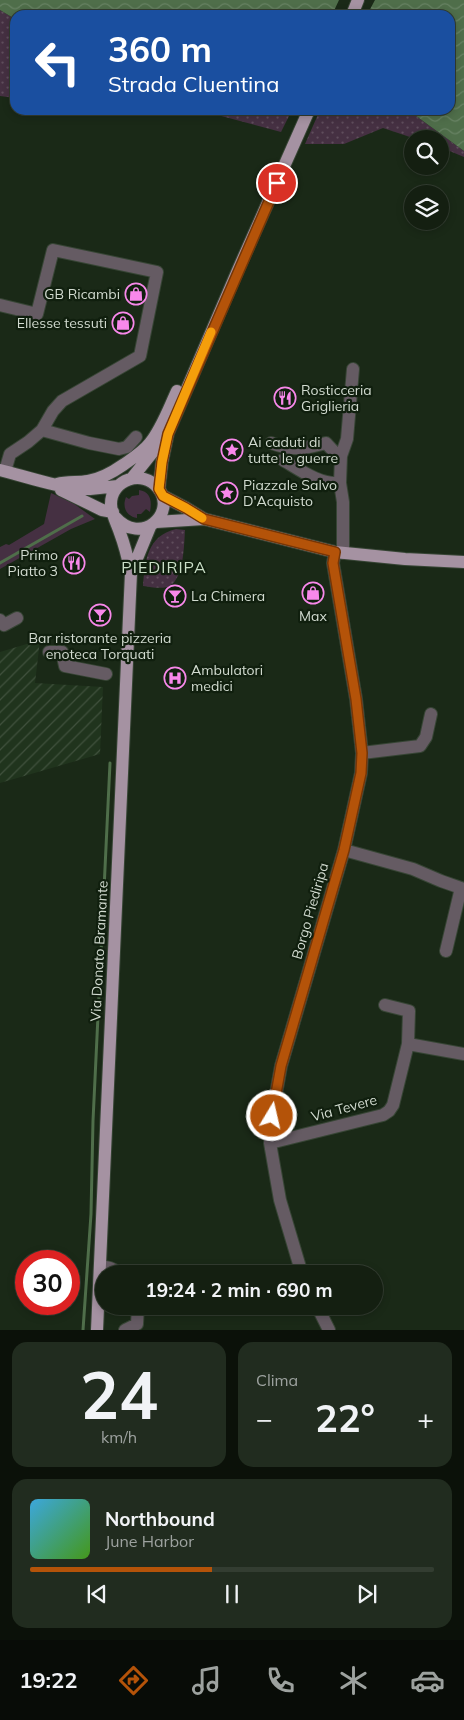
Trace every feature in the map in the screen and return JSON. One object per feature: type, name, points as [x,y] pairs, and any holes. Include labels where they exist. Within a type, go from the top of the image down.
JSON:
[{"type":"main road","points":[[153,524],[161,514],[164,506],[161,493],[162,462],[168,434],[307,115]]},
{"type":"main road","points":[[52,483],[88,481],[102,477],[116,470],[140,453],[150,443],[158,432],[188,364],[238,270]]},
{"type":"main road","points":[[132,478],[168,434]]},
{"type":"main road","points":[[2,471],[52,483],[89,489],[118,486]]},
{"type":"main road","points":[[114,515],[112,498],[118,486],[132,478],[147,479],[161,493],[204,519],[339,553],[464,562]]},
{"type":"main road","points":[[52,483],[114,515],[127,528],[134,530],[153,524],[204,519]]},
{"type":"main road","name":"Via Donato Bramante","points":[[100,1265],[131,574],[126,548],[114,515]]},
{"type":"main road","name":"Via Donato Bramante","points":[[131,574],[153,524]]},
{"type":"main road","name":"Via Donato Bramante","points":[[98,1315],[98,1330]]},
{"type":"street","points":[[0,305],[37,314],[53,250],[157,272],[140,356],[62,401],[53,411],[42,430],[10,454],[2,471]]},
{"type":"street","name":"Borgo Piediripa","points":[[299,1265],[280,1200],[270,1143],[272,1116],[281,1066],[344,850],[361,773],[362,753],[356,699],[333,563],[339,553],[343,502],[340,483],[342,456],[347,439],[353,370]]},
{"type":"street","points":[[42,430],[119,449],[127,447],[136,437]]},
{"type":"street","points":[[271,443],[284,448],[300,450],[326,443],[337,455],[342,456]]},
{"type":"street","points":[[283,460],[330,484],[340,483]]},
{"type":"street","points":[[0,620],[4,625],[17,618]]},
{"type":"street","points":[[50,652],[62,652],[65,666],[106,674]]},
{"type":"street","points":[[362,753],[420,746],[426,737],[431,714]]},
{"type":"street","points":[[344,850],[413,869],[440,881],[463,888],[446,951]]},
{"type":"street","points":[[385,1005],[410,1011],[408,1044],[464,1054]]},
{"type":"street","name":"Via Tevere","points":[[270,1143],[383,1115],[389,1111],[393,1105],[408,1044]]},
{"type":"street","points":[[125,1330],[137,1324],[138,1315]]},
{"type":"street","points":[[322,1315],[329,1330]]},
{"type":"shaded area","points":[[0,10],[10,16],[10,97],[0,96]]},
{"type":"shaded area","points":[[217,115],[290,115],[281,132]]},
{"type":"shaded area","points":[[318,115],[415,115],[435,130],[404,130],[404,135],[383,128],[344,144],[305,144]]},
{"type":"shaded area","points":[[449,140],[464,151],[464,157],[449,151]]},
{"type":"shaded area","points":[[139,490],[146,493],[150,498],[151,508],[150,512],[146,509],[141,514],[137,514],[137,518],[126,511],[124,504],[126,497],[129,499],[132,496],[139,495]]},
{"type":"shaded area","points":[[51,493],[73,503],[95,519],[71,529],[0,569],[0,547],[6,544],[9,545],[44,524]]},
{"type":"shaded area","points":[[176,529],[185,530],[182,562],[177,578],[173,584],[167,587],[143,586],[147,559],[153,544],[166,532]]},
{"type":"shaded area","points":[[40,640],[35,683],[103,687],[100,754],[0,783],[0,652]]},
{"type":"water","points":[[0,0],[339,0],[334,10],[10,10],[10,16],[0,10]]},
{"type":"water","points":[[375,0],[464,0],[464,151],[449,140],[449,130],[435,130],[415,115],[455,115],[455,10],[370,10]]},
{"type":"waterway","points":[[0,563],[82,516]]},
{"type":"waterway","points":[[83,1330],[91,1214],[93,1121],[110,763]]},
{"type":"slow traffic","points":[[202,518],[163,496],[159,489],[168,434],[211,332]]},
{"type":"place","name":"GB Ricambi","points":[[136,294]]},
{"type":"place","name":"Ellesse tessuti","points":[[123,323]]},
{"type":"place","name":"Rosticceria Griglieria","points":[[285,398]]},
{"type":"place","name":"Ai caduti di tutte le guerre","points":[[232,450]]},
{"type":"place","name":"Piazzale Salvo D'Acquisto","points":[[227,493]]},
{"type":"place","name":"Primo Piatto 3","points":[[74,563]]},
{"type":"place","name":"Max","points":[[313,593]]},
{"type":"place","name":"La Chimera","points":[[175,596]]},
{"type":"place","name":"Bar ristorante pizzeria enoteca Torquati","points":[[100,615]]},
{"type":"place","name":"Ambulatori medici","points":[[175,678]]},
{"type":"district","name":"PIEDIRIPA","points":[[164,567]]},
{"type":"route","points":[[272,1116],[281,1066],[344,850],[361,773],[362,753],[356,699],[333,563],[335,552],[301,545],[204,519],[163,496],[159,489],[168,434],[277,183]]}]
